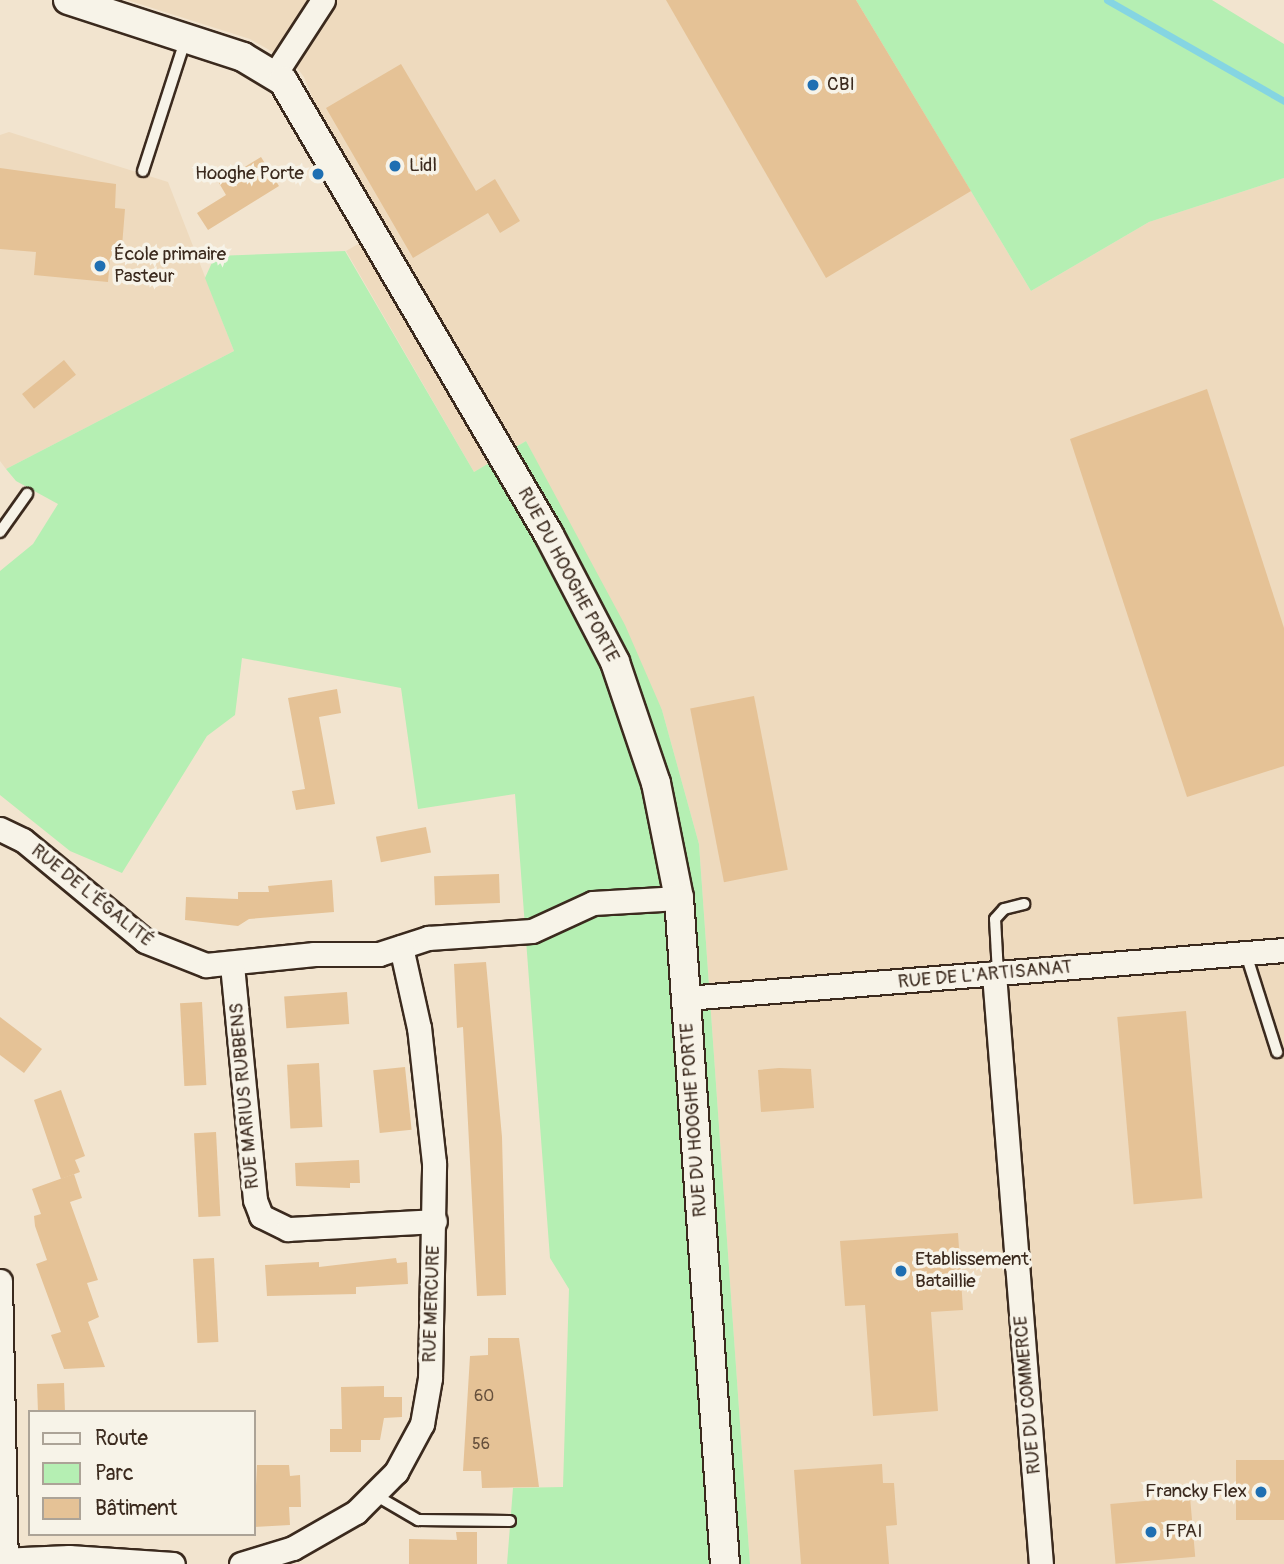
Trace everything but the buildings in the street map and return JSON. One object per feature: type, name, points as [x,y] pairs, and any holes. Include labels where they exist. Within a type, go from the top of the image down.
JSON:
[{"type":"street","points":[[68,0],[186,38],[275,74],[323,0]]},
{"type":"street","name":"RUE DU HOOGHE PORTE","points":[[275,74],[351,193],[595,620],[649,757],[679,898],[725,1564]]},
{"type":"street","name":"RUE DE L'ÉGALITÉ","points":[[0,829],[23,840],[157,948],[206,965],[232,965],[314,954],[379,954],[428,937],[531,931],[593,903],[679,898]]},
{"type":"street","name":"RUE MERCURE","points":[[241,1564],[268,1561],[331,1528],[375,1495],[405,1461],[425,1410],[435,1221],[424,1061],[401,947]]},
{"type":"street","name":"RUE DE L'ARTISANAT","points":[[686,998],[1284,950]]},
{"type":"street","name":"RUE MARIUS RUBBENS","points":[[232,965],[261,1216],[288,1228],[435,1221]]},
{"type":"street","name":"RUE DU COMMERCE","points":[[996,974],[1041,1564]]},
{"type":"street","points":[[0,1281],[3,1559],[173,1564]]},
{"type":"lane","points":[[143,171],[186,38]]},
{"type":"lane","points":[[0,532],[27,494]]},
{"type":"lane","points":[[996,974],[995,919],[1004,909],[1024,904]]},
{"type":"lane","points":[[1246,954],[1277,1052]]},
{"type":"lane","points":[[375,1495],[418,1520],[510,1521]]},
{"type":"shaded area","points":[[127,0],[856,0],[1031,291],[1149,222],[1284,178],[1284,1564],[750,1564],[699,844],[662,710],[526,441],[474,472],[346,251],[384,229],[320,116],[304,77],[294,64],[250,39]]},
{"type":"shaded area","name":"École primaire Pasteur","points":[[9,132],[168,182],[234,351],[6,469],[0,461],[0,135]]},
{"type":"green space","points":[[856,0],[1212,0],[1284,44],[1284,178],[1149,222],[1031,291]]},
{"type":"green space","points":[[345,251],[474,472],[526,441],[625,625],[662,710],[699,844],[750,1564],[507,1564],[513,1488],[563,1487],[569,1289],[550,1258],[515,794],[418,809],[401,688],[242,658],[235,715],[207,736],[122,873],[70,851],[0,795],[0,571],[33,544],[58,504],[16,481],[6,469],[234,351],[205,278],[215,256]]},
{"type":"waterway","points":[[1107,0],[1284,101]]},
{"type":"place","name":"CBI","points":[[813,85]]},
{"type":"place","name":"Lidl","points":[[395,166]]},
{"type":"place","name":"Hooghe Porte","points":[[318,174]]},
{"type":"place","name":"École primaire Pasteur","points":[[100,266]]},
{"type":"place","name":"Etablissement Bataillie","points":[[901,1271]]},
{"type":"place","name":"Francky Flex","points":[[1261,1492]]},
{"type":"place","name":"FPAI","points":[[1151,1532]]}]
